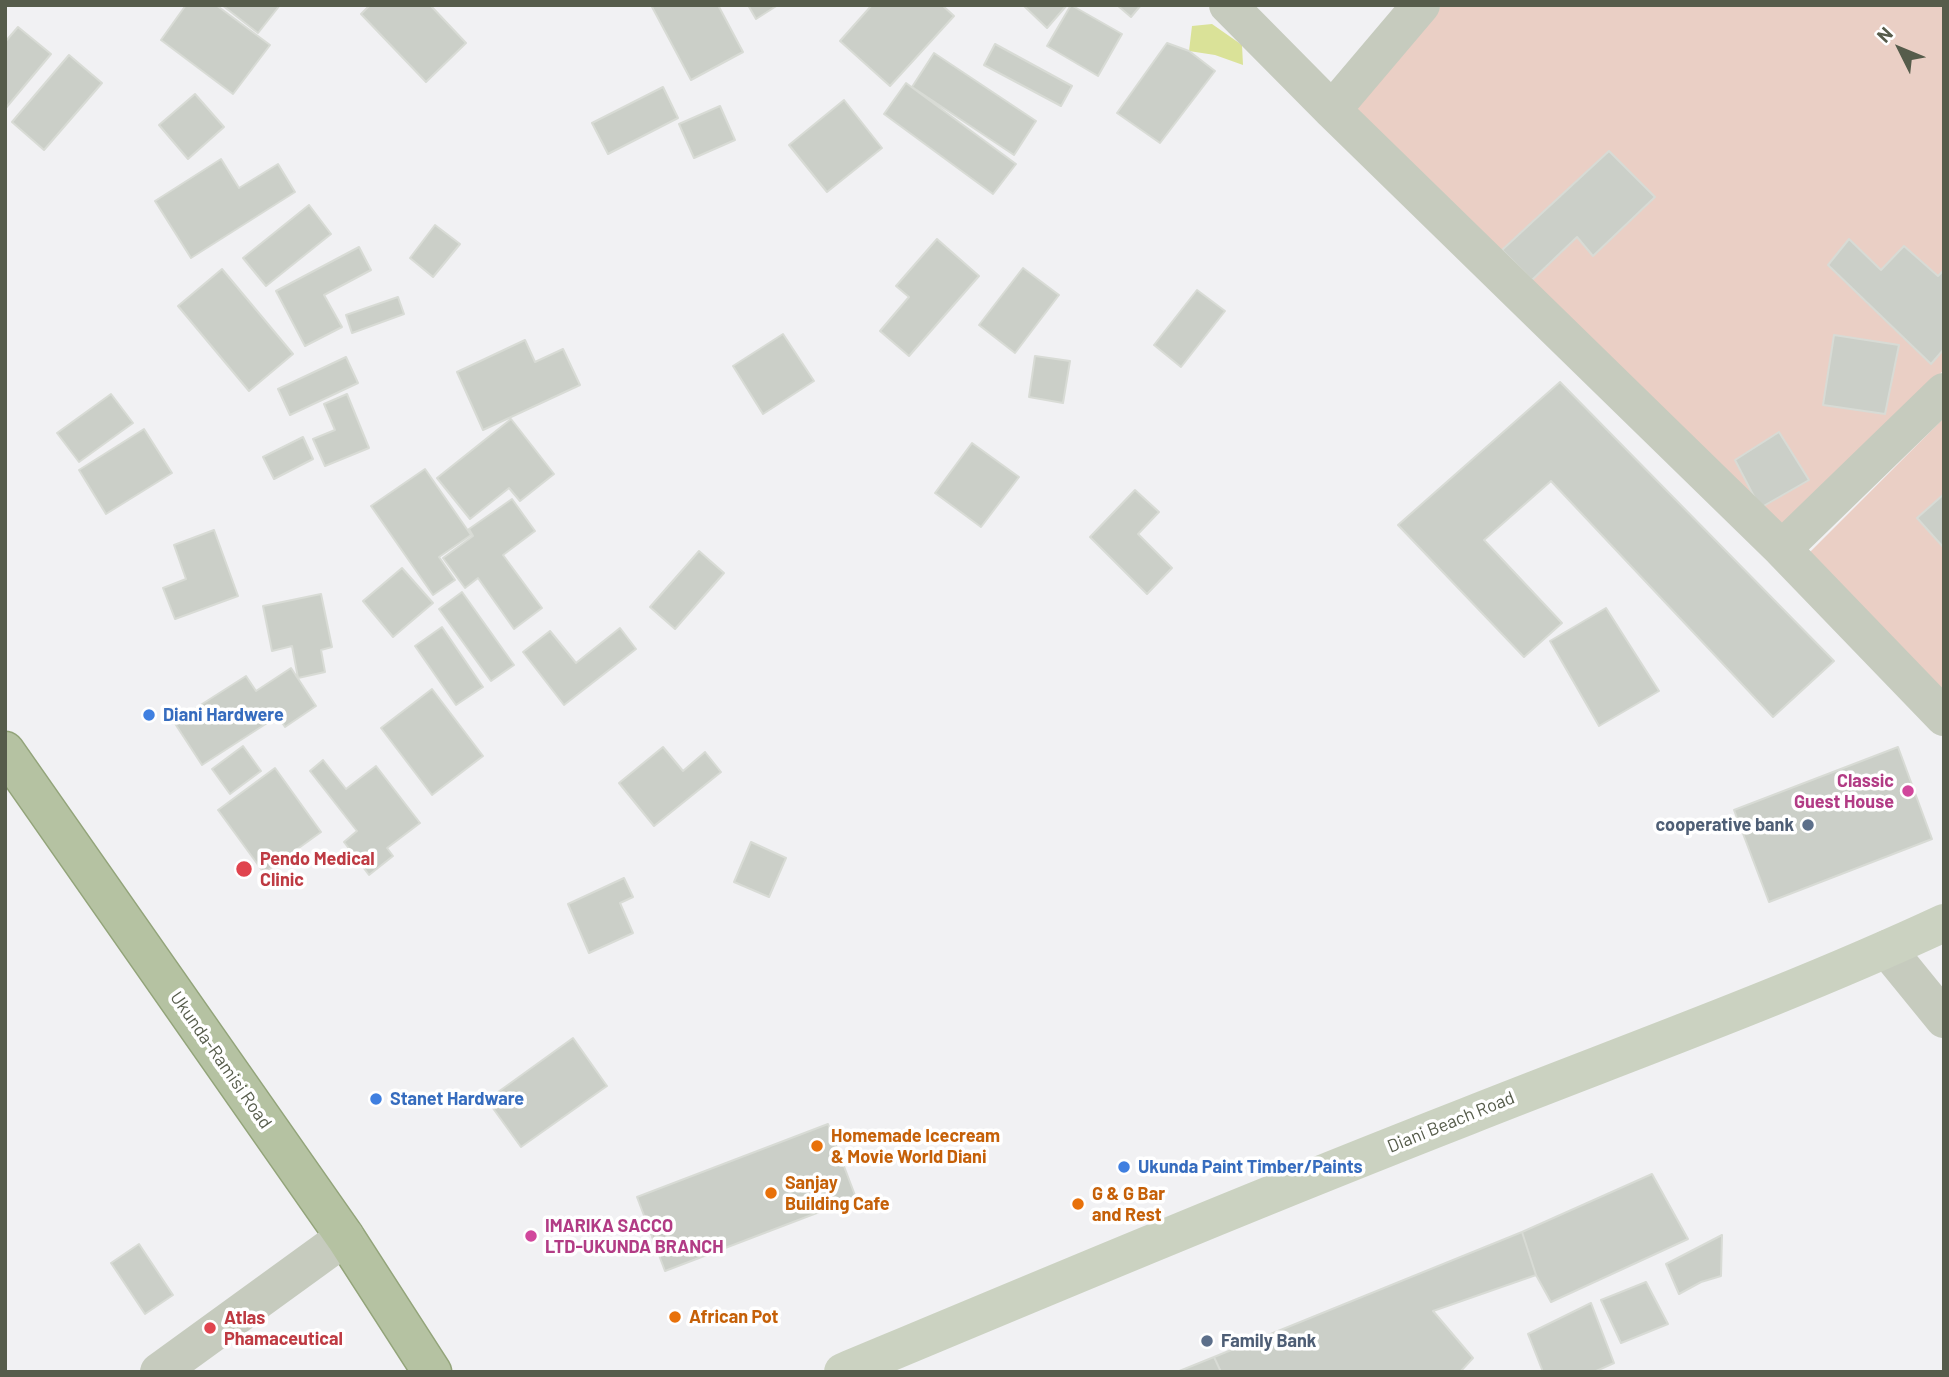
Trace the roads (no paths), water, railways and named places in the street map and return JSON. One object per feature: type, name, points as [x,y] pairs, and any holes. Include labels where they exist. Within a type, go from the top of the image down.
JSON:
[{"type":"highway","name":"Ukunda-Ramisi Road","points":[[5,751],[345,1237],[432,1372]]},
{"type":"main road","name":"Diani Beach Road","points":[[843,1372],[1355,1161],[1887,949],[1944,923]]},
{"type":"street","points":[[1228,5],[1782,549],[1944,717]]},
{"type":"street","points":[[1332,110],[1421,5]]},
{"type":"street","points":[[1782,549],[1944,392]]},
{"type":"street","points":[[1887,949],[1944,1019]]},
{"type":"street","points":[[159,1372],[345,1237]]},
{"type":"place","name":"Diani Hardwere","points":[[149,715]]},
{"type":"place","name":"Classic Guest House","points":[[1908,791]]},
{"type":"place","name":"cooperative bank","points":[[1808,825]]},
{"type":"place","name":"Pendo Medical Clinic","points":[[244,869]]},
{"type":"place","name":"Stanet Hardware","points":[[376,1099]]},
{"type":"place","name":"Homemade Icecream & Movie World Diani","points":[[817,1146]]},
{"type":"place","name":"Ukunda Paint Timber/Paints","points":[[1124,1167]]},
{"type":"place","name":"Sanjay Building Cafe","points":[[771,1193]]},
{"type":"place","name":"G & G Bar and Rest","points":[[1078,1204]]},
{"type":"place","name":"IMARIKA SACCO LTD-UKUNDA BRANCH","points":[[531,1236]]},
{"type":"place","name":"African Pot","points":[[675,1317]]},
{"type":"place","name":"Atlas Phamaceutical","points":[[210,1328]]},
{"type":"place","name":"Family Bank","points":[[1207,1341]]}]
